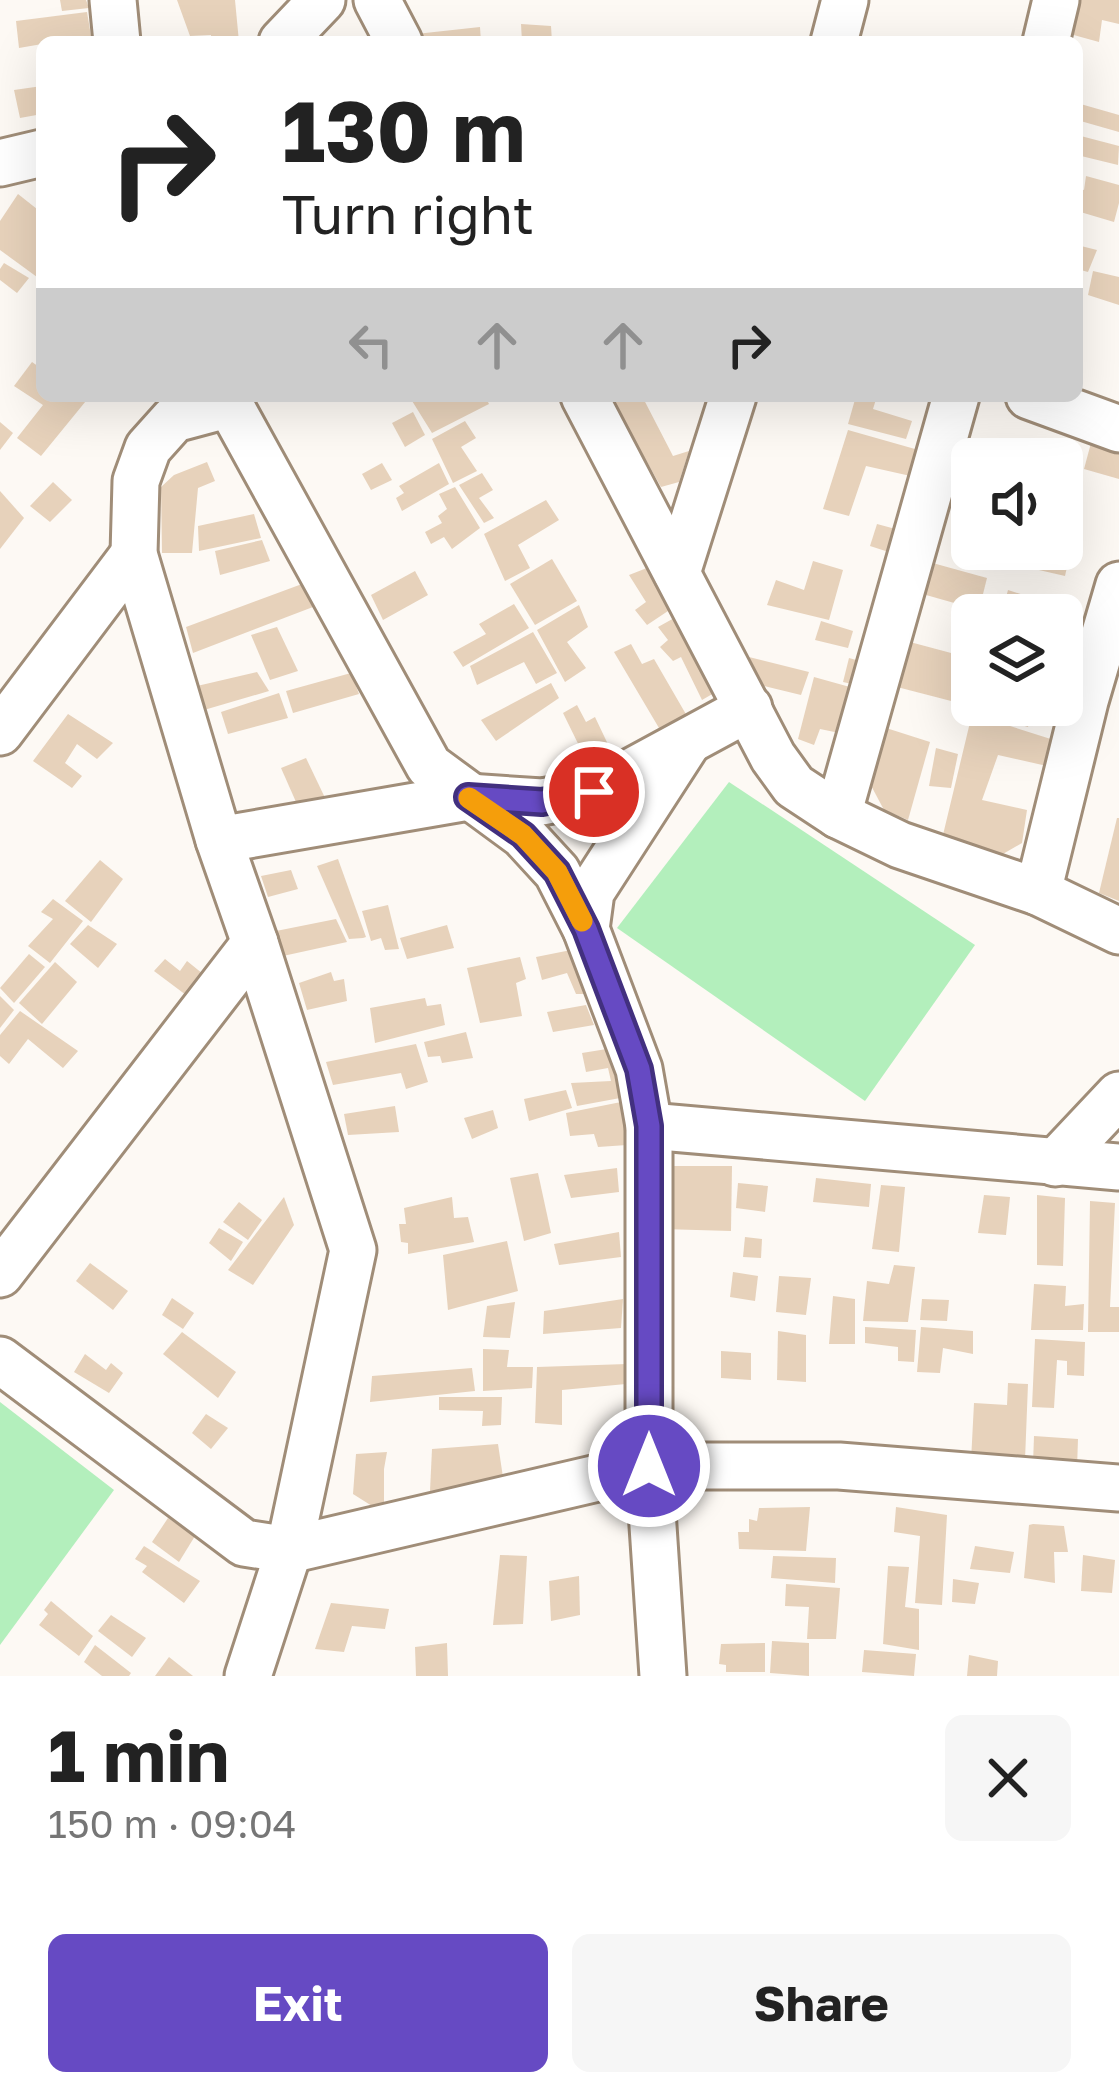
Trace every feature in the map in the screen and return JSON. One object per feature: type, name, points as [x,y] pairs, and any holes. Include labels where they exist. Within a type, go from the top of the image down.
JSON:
[{"type":"street","points":[[113,0],[116,36]]},
{"type":"street","points":[[288,36],[322,0]]},
{"type":"street","points":[[392,0],[377,0],[396,36]]},
{"type":"street","points":[[835,36],[845,0]]},
{"type":"street","points":[[1047,36],[1056,0]]},
{"type":"street","points":[[0,163],[36,154]]},
{"type":"street","points":[[221,402],[174,419],[148,448],[136,481],[134,554],[219,840],[353,1250],[289,1550],[248,1676]]},
{"type":"street","points":[[228,402],[429,766],[523,835],[557,872],[586,929],[639,1069],[649,1126],[649,1466],[663,1676]]},
{"type":"street","points":[[587,402],[773,757],[794,786],[838,815],[900,845],[1038,892],[1119,931]]},
{"type":"street","points":[[677,573],[731,402]]},
{"type":"street","points":[[838,815],[954,402]]},
{"type":"street","points":[[1045,402],[1119,429]]},
{"type":"street","points":[[0,732],[134,554]]},
{"type":"street","points":[[1038,892],[1119,585]]},
{"type":"street","points":[[219,840],[468,797],[542,802],[594,792],[749,708]]},
{"type":"street","points":[[586,929],[591,892],[689,741]]},
{"type":"street","points":[[0,1274],[255,943]]},
{"type":"street","points":[[1055,1163],[1119,1094]]},
{"type":"street","points":[[649,1126],[1119,1167]]},
{"type":"street","points":[[0,1360],[244,1543],[289,1550],[649,1466],[839,1466],[1119,1488]]},
{"type":"green space","points":[[729,782],[975,945],[865,1101],[617,928]]},
{"type":"green space","points":[[0,1402],[114,1490],[0,1645]]},
{"type":"building","points":[[60,0],[86,0],[89,8],[62,11]]},
{"type":"building","points":[[177,0],[235,0],[238,36],[190,36]]},
{"type":"building","points":[[1077,0],[1119,0],[1119,24],[1102,20],[1099,42],[1070,34]]},
{"type":"building","points":[[87,12],[91,36],[36,36],[36,45],[19,48],[16,21]]},
{"type":"building","points":[[521,24],[551,26],[552,36],[522,36]]},
{"type":"building","points":[[480,27],[481,36],[417,36]]},
{"type":"building","points":[[36,87],[36,115],[20,118],[14,90]]},
{"type":"building","points":[[1083,105],[1119,115],[1119,132],[1083,122]]},
{"type":"building","points":[[1083,137],[1119,146],[1118,165],[1083,156]]},
{"type":"building","points":[[1086,176],[1119,185],[1114,222],[1083,213]]},
{"type":"building","points":[[18,194],[36,208],[36,276],[0,250],[0,221]]},
{"type":"building","points":[[1083,246],[1097,250],[1088,272],[1083,271]]},
{"type":"building","points":[[4,263],[29,278],[17,293],[0,280]]},
{"type":"building","points":[[1093,271],[1119,277],[1119,305],[1088,295]]},
{"type":"building","points":[[32,362],[36,365],[36,400],[14,386]]},
{"type":"building","points":[[38,402],[85,402],[41,456],[17,438],[43,405]]},
{"type":"building","points":[[413,402],[488,402],[489,404],[432,433]]},
{"type":"building","points":[[613,402],[645,402],[673,456],[689,451],[679,482],[661,487]]},
{"type":"building","points":[[854,402],[875,402],[873,409],[912,421],[906,439],[848,424]]},
{"type":"building","points":[[413,412],[425,435],[405,447],[392,423]]},
{"type":"building","points":[[465,421],[476,438],[461,447],[477,471],[453,483],[432,439]]},
{"type":"building","points":[[0,422],[13,433],[0,450]]},
{"type":"building","points":[[848,430],[922,451],[915,477],[866,466],[849,516],[823,509]]},
{"type":"building","points":[[1091,443],[1119,450],[1119,479],[1084,469]]},
{"type":"building","points":[[207,462],[215,481],[198,488],[192,553],[162,553],[161,487],[174,475]]},
{"type":"building","points":[[382,463],[392,480],[371,490],[362,474]]},
{"type":"building","points":[[439,463],[449,484],[402,511],[396,498],[404,493],[399,486]]},
{"type":"building","points":[[482,473],[493,490],[479,498],[494,518],[484,523],[459,485]]},
{"type":"building","points":[[53,482],[72,500],[50,522],[30,506]]},
{"type":"building","points":[[455,487],[480,528],[452,549],[444,537],[431,544],[425,532],[442,523],[438,516],[447,509],[439,494]]},
{"type":"building","points":[[0,491],[24,518],[0,549]]},
{"type":"building","points":[[546,500],[559,520],[518,545],[530,568],[505,581],[484,534]]},
{"type":"building","points":[[254,514],[261,538],[199,551],[198,526]]},
{"type":"building","points":[[877,524],[903,531],[898,555],[870,546]]},
{"type":"building","points":[[262,540],[270,561],[220,575],[215,551]]},
{"type":"building","points":[[552,559],[577,601],[535,625],[510,584]]},
{"type":"building","points":[[813,561],[843,570],[829,620],[767,605],[776,580],[804,590]]},
{"type":"building","points":[[929,562],[987,578],[983,594],[951,594],[951,602],[919,593]]},
{"type":"building","points":[[652,566],[674,607],[647,625],[635,610],[646,602],[629,575]]},
{"type":"building","points":[[415,571],[428,595],[383,620],[371,595]]},
{"type":"building","points":[[302,584],[313,607],[193,653],[186,627]]},
{"type":"building","points":[[514,604],[529,628],[463,667],[453,652],[486,634],[479,624]]},
{"type":"building","points":[[579,605],[588,627],[567,642],[586,668],[565,682],[537,630]]},
{"type":"building","points":[[676,617],[721,689],[702,700],[681,657],[673,661],[660,647],[668,640],[658,627]]},
{"type":"building","points":[[821,621],[853,631],[848,648],[815,640]]},
{"type":"building","points":[[277,627],[298,671],[270,680],[251,635]]},
{"type":"building","points":[[533,632],[557,673],[536,684],[524,662],[477,685],[470,666]]},
{"type":"building","points":[[910,642],[951,653],[951,701],[897,687]]},
{"type":"building","points":[[631,644],[642,664],[654,659],[687,716],[659,728],[614,652]]},
{"type":"building","points":[[749,657],[809,672],[801,695],[764,686]]},
{"type":"building","points":[[849,658],[867,663],[861,686],[843,682]]},
{"type":"building","points":[[257,672],[269,691],[204,710],[197,686]]},
{"type":"building","points":[[351,673],[359,694],[293,713],[286,691]]},
{"type":"building","points":[[814,677],[857,689],[849,735],[820,729],[814,745],[798,739]]},
{"type":"building","points":[[551,683],[559,698],[496,741],[481,720]]},
{"type":"building","points":[[279,693],[288,718],[228,734],[221,712]]},
{"type":"building","points":[[577,705],[586,722],[595,717],[614,757],[591,770],[563,713]]},
{"type":"building","points":[[68,714],[113,743],[97,759],[77,744],[65,763],[82,776],[72,788],[33,761]]},
{"type":"building","points":[[969,726],[1010,726],[1057,741],[1047,766],[998,755],[982,800],[1027,810],[1022,843],[996,858],[942,839]]},
{"type":"building","points":[[883,727],[930,742],[908,820],[884,810],[867,778]]},
{"type":"building","points":[[936,748],[958,754],[951,788],[929,786]]},
{"type":"building","points":[[306,758],[327,802],[300,811],[281,768]]},
{"type":"building","points":[[1119,818],[1119,901],[1099,893]]},
{"type":"building","points":[[338,859],[366,937],[349,939],[317,866]]},
{"type":"building","points":[[100,860],[123,879],[91,922],[65,901]]},
{"type":"building","points":[[291,870],[298,889],[268,897],[261,876]]},
{"type":"building","points":[[53,899],[83,921],[50,963],[28,946],[53,919],[41,912]]},
{"type":"building","points":[[388,905],[399,949],[385,950],[381,938],[371,941],[362,911]]},
{"type":"building","points":[[336,919],[347,942],[283,956],[276,931]]},
{"type":"building","points":[[88,925],[117,944],[98,968],[70,944]]},
{"type":"building","points":[[447,925],[454,948],[407,959],[400,938]]},
{"type":"building","points":[[571,950],[589,994],[576,994],[567,973],[542,980],[536,957]]},
{"type":"building","points":[[29,954],[45,967],[14,1003],[0,988]]},
{"type":"building","points":[[520,957],[526,979],[516,983],[522,1016],[480,1023],[467,968]]},
{"type":"building","points":[[165,959],[180,971],[187,961],[208,978],[190,998],[154,971]]},
{"type":"building","points":[[55,962],[77,982],[42,1024],[19,1003]]},
{"type":"building","points":[[331,972],[334,981],[344,979],[347,1001],[307,1010],[299,983]]},
{"type":"building","points":[[0,996],[14,1010],[0,1028]]},
{"type":"building","points":[[425,998],[427,1006],[441,1004],[445,1025],[375,1043],[370,1008]]},
{"type":"building","points":[[586,1005],[594,1025],[553,1032],[547,1012]]},
{"type":"building","points":[[20,1011],[78,1051],[63,1068],[28,1039],[9,1064],[0,1056],[0,1035]]},
{"type":"building","points":[[466,1032],[473,1058],[442,1063],[440,1056],[428,1057],[424,1042]]},
{"type":"building","points":[[416,1044],[428,1082],[406,1089],[401,1073],[333,1085],[326,1062]]},
{"type":"building","points":[[619,1047],[631,1096],[577,1106],[571,1083],[611,1081],[608,1068],[586,1072],[582,1053]]},
{"type":"building","points":[[566,1090],[572,1108],[529,1121],[524,1099]]},
{"type":"building","points":[[626,1101],[627,1145],[598,1147],[594,1134],[570,1136],[566,1113]]},
{"type":"building","points":[[395,1106],[399,1132],[348,1135],[344,1114]]},
{"type":"building","points":[[493,1110],[498,1128],[472,1139],[464,1118]]},
{"type":"building","points":[[667,1166],[732,1166],[731,1231],[662,1229]]},
{"type":"building","points":[[617,1168],[619,1192],[571,1198],[564,1175]]},
{"type":"building","points":[[538,1173],[551,1233],[524,1241],[510,1178]]},
{"type":"building","points":[[816,1178],[871,1184],[869,1207],[813,1202]]},
{"type":"building","points":[[738,1183],[768,1186],[765,1212],[736,1208]]},
{"type":"building","points":[[881,1185],[905,1187],[899,1252],[872,1249]]},
{"type":"building","points":[[984,1195],[1010,1197],[1006,1235],[978,1233]]},
{"type":"building","points":[[1037,1195],[1065,1198],[1063,1266],[1037,1265]]},
{"type":"building","points":[[284,1197],[294,1225],[253,1285],[228,1270]]},
{"type":"building","points":[[452,1197],[454,1218],[468,1217],[474,1242],[408,1254],[399,1224],[406,1224],[404,1208]]},
{"type":"building","points":[[1090,1201],[1115,1203],[1110,1307],[1119,1307],[1119,1332],[1088,1332]]},
{"type":"building","points":[[239,1202],[262,1220],[248,1240],[223,1222]]},
{"type":"building","points":[[219,1228],[243,1242],[231,1261],[209,1243]]},
{"type":"building","points":[[619,1232],[621,1257],[559,1265],[554,1244]]},
{"type":"building","points":[[745,1237],[762,1239],[761,1258],[743,1257]]},
{"type":"building","points":[[507,1241],[518,1291],[448,1310],[443,1255]]},
{"type":"building","points":[[90,1263],[128,1291],[113,1310],[76,1281]]},
{"type":"building","points":[[894,1265],[915,1267],[908,1322],[863,1321],[867,1281],[889,1284]]},
{"type":"building","points":[[733,1272],[758,1276],[755,1301],[730,1297]]},
{"type":"building","points":[[779,1276],[811,1278],[806,1315],[776,1312]]},
{"type":"building","points":[[1034,1284],[1066,1286],[1065,1306],[1084,1304],[1083,1330],[1031,1330]]},
{"type":"building","points":[[833,1296],[855,1299],[855,1344],[829,1344]]},
{"type":"building","points":[[172,1298],[194,1313],[183,1329],[162,1315]]},
{"type":"building","points":[[623,1299],[621,1328],[543,1334],[544,1311]]},
{"type":"building","points":[[922,1299],[949,1300],[947,1321],[920,1320]]},
{"type":"building","points":[[515,1302],[510,1338],[483,1337],[487,1306]]},
{"type":"building","points":[[865,1327],[916,1330],[914,1362],[898,1361],[898,1347],[865,1343]]},
{"type":"building","points":[[921,1327],[973,1331],[973,1354],[943,1348],[940,1373],[917,1372]]},
{"type":"building","points":[[778,1331],[806,1335],[806,1382],[777,1380]]},
{"type":"building","points":[[182,1332],[236,1372],[218,1398],[163,1354]]},
{"type":"building","points":[[1035,1339],[1085,1342],[1084,1376],[1067,1375],[1067,1361],[1057,1360],[1054,1408],[1032,1407]]},
{"type":"building","points":[[483,1349],[509,1350],[507,1367],[533,1367],[532,1388],[483,1391]]},
{"type":"building","points":[[721,1351],[751,1353],[751,1380],[721,1378]]},
{"type":"building","points":[[85,1354],[106,1370],[111,1363],[123,1373],[109,1393],[74,1372]]},
{"type":"building","points":[[627,1364],[626,1384],[562,1390],[562,1425],[535,1423],[537,1367]]},
{"type":"building","points":[[472,1368],[475,1391],[370,1402],[372,1376]]},
{"type":"building","points":[[1008,1383],[1028,1384],[1025,1460],[971,1461],[974,1403],[1007,1405]]},
{"type":"building","points":[[439,1397],[502,1397],[501,1425],[482,1426],[483,1411],[439,1410]]},
{"type":"building","points":[[206,1414],[228,1428],[211,1449],[192,1433]]},
{"type":"building","points":[[1034,1436],[1078,1439],[1077,1468],[1033,1464]]},
{"type":"building","points":[[498,1444],[504,1484],[430,1491],[432,1449]]},
{"type":"building","points":[[387,1452],[384,1508],[353,1494],[356,1454]]},
{"type":"building","points":[[810,1507],[806,1551],[739,1549],[738,1532],[749,1532],[749,1519],[757,1521],[759,1508]]},
{"type":"building","points":[[896,1507],[947,1515],[942,1605],[915,1603],[920,1536],[894,1532]]},
{"type":"building","points":[[168,1518],[195,1536],[179,1562],[152,1542]]},
{"type":"building","points":[[1029,1525],[1064,1526],[1068,1552],[1054,1552],[1055,1583],[1024,1578]]},
{"type":"building","points":[[144,1546],[200,1581],[184,1603],[142,1572],[147,1566],[135,1559]]},
{"type":"building","points":[[975,1546],[1014,1552],[1010,1573],[970,1569]]},
{"type":"building","points":[[500,1555],[527,1556],[523,1624],[493,1625]]},
{"type":"building","points":[[1083,1555],[1115,1560],[1112,1593],[1081,1591]]},
{"type":"building","points":[[773,1556],[836,1558],[835,1583],[771,1578]]},
{"type":"building","points":[[888,1566],[909,1567],[905,1607],[919,1609],[919,1650],[883,1644]]},
{"type":"building","points":[[579,1576],[580,1615],[551,1621],[549,1581]]},
{"type":"building","points":[[953,1579],[979,1583],[975,1604],[952,1602]]},
{"type":"building","points":[[786,1584],[840,1588],[836,1639],[807,1639],[809,1607],[785,1606]]},
{"type":"building","points":[[51,1601],[93,1636],[79,1656],[39,1625]]},
{"type":"building","points":[[331,1603],[389,1609],[385,1629],[352,1626],[344,1652],[315,1649]]},
{"type":"building","points":[[111,1615],[146,1638],[132,1657],[98,1631]]},
{"type":"building","points":[[772,1641],[809,1643],[809,1676],[770,1673]]},
{"type":"building","points":[[447,1643],[448,1676],[416,1676],[415,1647]]},
{"type":"building","points":[[765,1643],[765,1672],[726,1672],[726,1665],[719,1664],[721,1644]]},
{"type":"building","points":[[95,1645],[129,1676],[102,1676],[84,1662]]},
{"type":"building","points":[[864,1650],[916,1654],[914,1676],[862,1672]]},
{"type":"building","points":[[969,1655],[998,1661],[997,1676],[967,1676]]},
{"type":"building","points":[[169,1657],[193,1676],[155,1676]]},
{"type":"slow traffic","points":[[469,798],[523,835],[557,872],[582,921]]},
{"type":"route","points":[[594,792],[542,802],[468,797],[523,835],[557,872],[586,929],[639,1069],[649,1126],[649,1466]]}]
